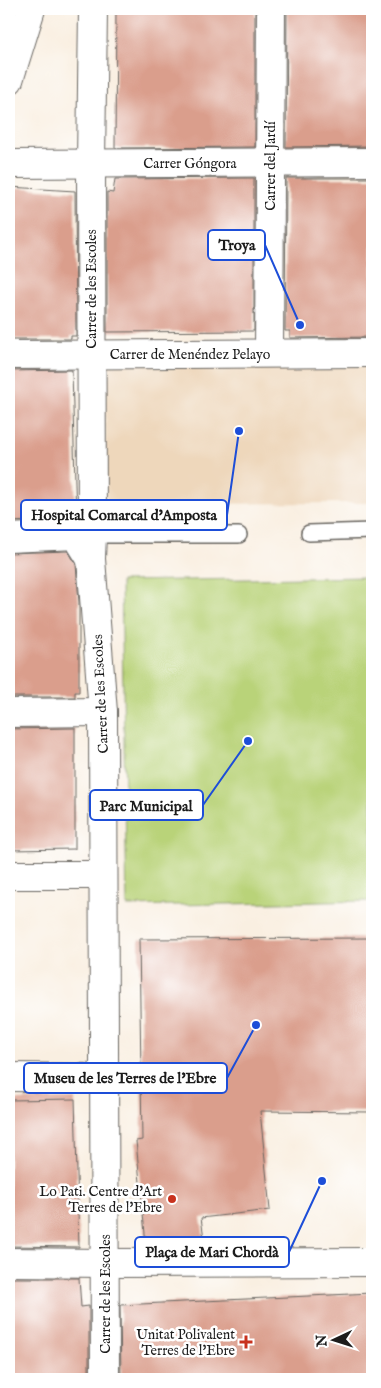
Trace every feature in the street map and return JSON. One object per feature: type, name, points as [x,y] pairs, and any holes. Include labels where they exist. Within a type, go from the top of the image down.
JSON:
[{"type":"street","points":[[9,80],[31,9]]},
{"type":"street","name":"Carrer de les Escoles","points":[[93,9],[91,163],[92,547],[103,712],[105,1379]]},
{"type":"street","name":"Carrer del Jardí","points":[[270,354],[271,9]]},
{"type":"street","name":"Carrer Góngora","points":[[9,164],[372,162]]},
{"type":"street","name":"Carrer de Menéndez Pelayo","points":[[9,355],[372,353]]},
{"type":"street","points":[[9,538],[76,536],[92,547]]},
{"type":"street","points":[[9,713],[103,712]]},
{"type":"street","points":[[9,875],[103,875]]},
{"type":"street","points":[[9,1077],[104,1078]]},
{"type":"street","points":[[9,1262],[372,1262]]},
{"type":"lane","points":[[309,533],[372,531]]},
{"type":"lane","points":[[92,547],[238,535]]},
{"type":"shaded area","points":[[372,354],[372,503],[106,504],[105,359]]},
{"type":"green space","points":[[372,577],[372,901],[127,906],[121,581]]},
{"type":"building","points":[[116,9],[255,9],[255,147],[115,148]]},
{"type":"building","points":[[287,9],[372,9],[372,146],[286,147]]},
{"type":"building","points":[[254,178],[254,331],[107,332],[107,192],[113,193],[115,179]]},
{"type":"building","points":[[286,178],[372,178],[372,337],[290,338],[290,331],[285,331]]},
{"type":"building","points":[[9,187],[75,191],[76,336],[71,336],[71,339],[9,339]]},
{"type":"building","points":[[72,370],[76,519],[9,522],[9,371]]},
{"type":"building","points":[[68,551],[76,564],[79,602],[79,692],[75,692],[75,697],[9,697],[9,553]]},
{"type":"building","points":[[75,728],[75,849],[9,850],[9,729]]},
{"type":"building","points":[[372,938],[372,1112],[260,1111],[270,1210],[201,1218],[204,1238],[146,1244],[136,1141],[142,1140],[139,939]]},
{"type":"building","points":[[75,1099],[79,1247],[9,1246],[9,1100]]},
{"type":"building","points":[[9,1278],[79,1278],[81,1307],[89,1306],[89,1379],[9,1379]]},
{"type":"building","name":"Unitat Polivalent Terres de l'Ebre","points":[[372,1293],[372,1379],[121,1379],[120,1305]]},
{"type":"place","name":"Troya","points":[[300,325]]},
{"type":"place","name":"Hospital Comarcal d'Amposta","points":[[239,431]]},
{"type":"place","name":"Parc Municipal","points":[[248,741]]},
{"type":"place","name":"Museu de les Terres de l'Ebre","points":[[256,1025]]},
{"type":"place","name":"Plaça de Mari Chordà","points":[[322,1181]]},
{"type":"place","name":"Lo Pati. Centre d'Art Terres de l'Ebre","points":[[172,1199]]},
{"type":"place","name":"Unitat Polivalent Terres de l'Ebre","points":[[246,1342]]}]
